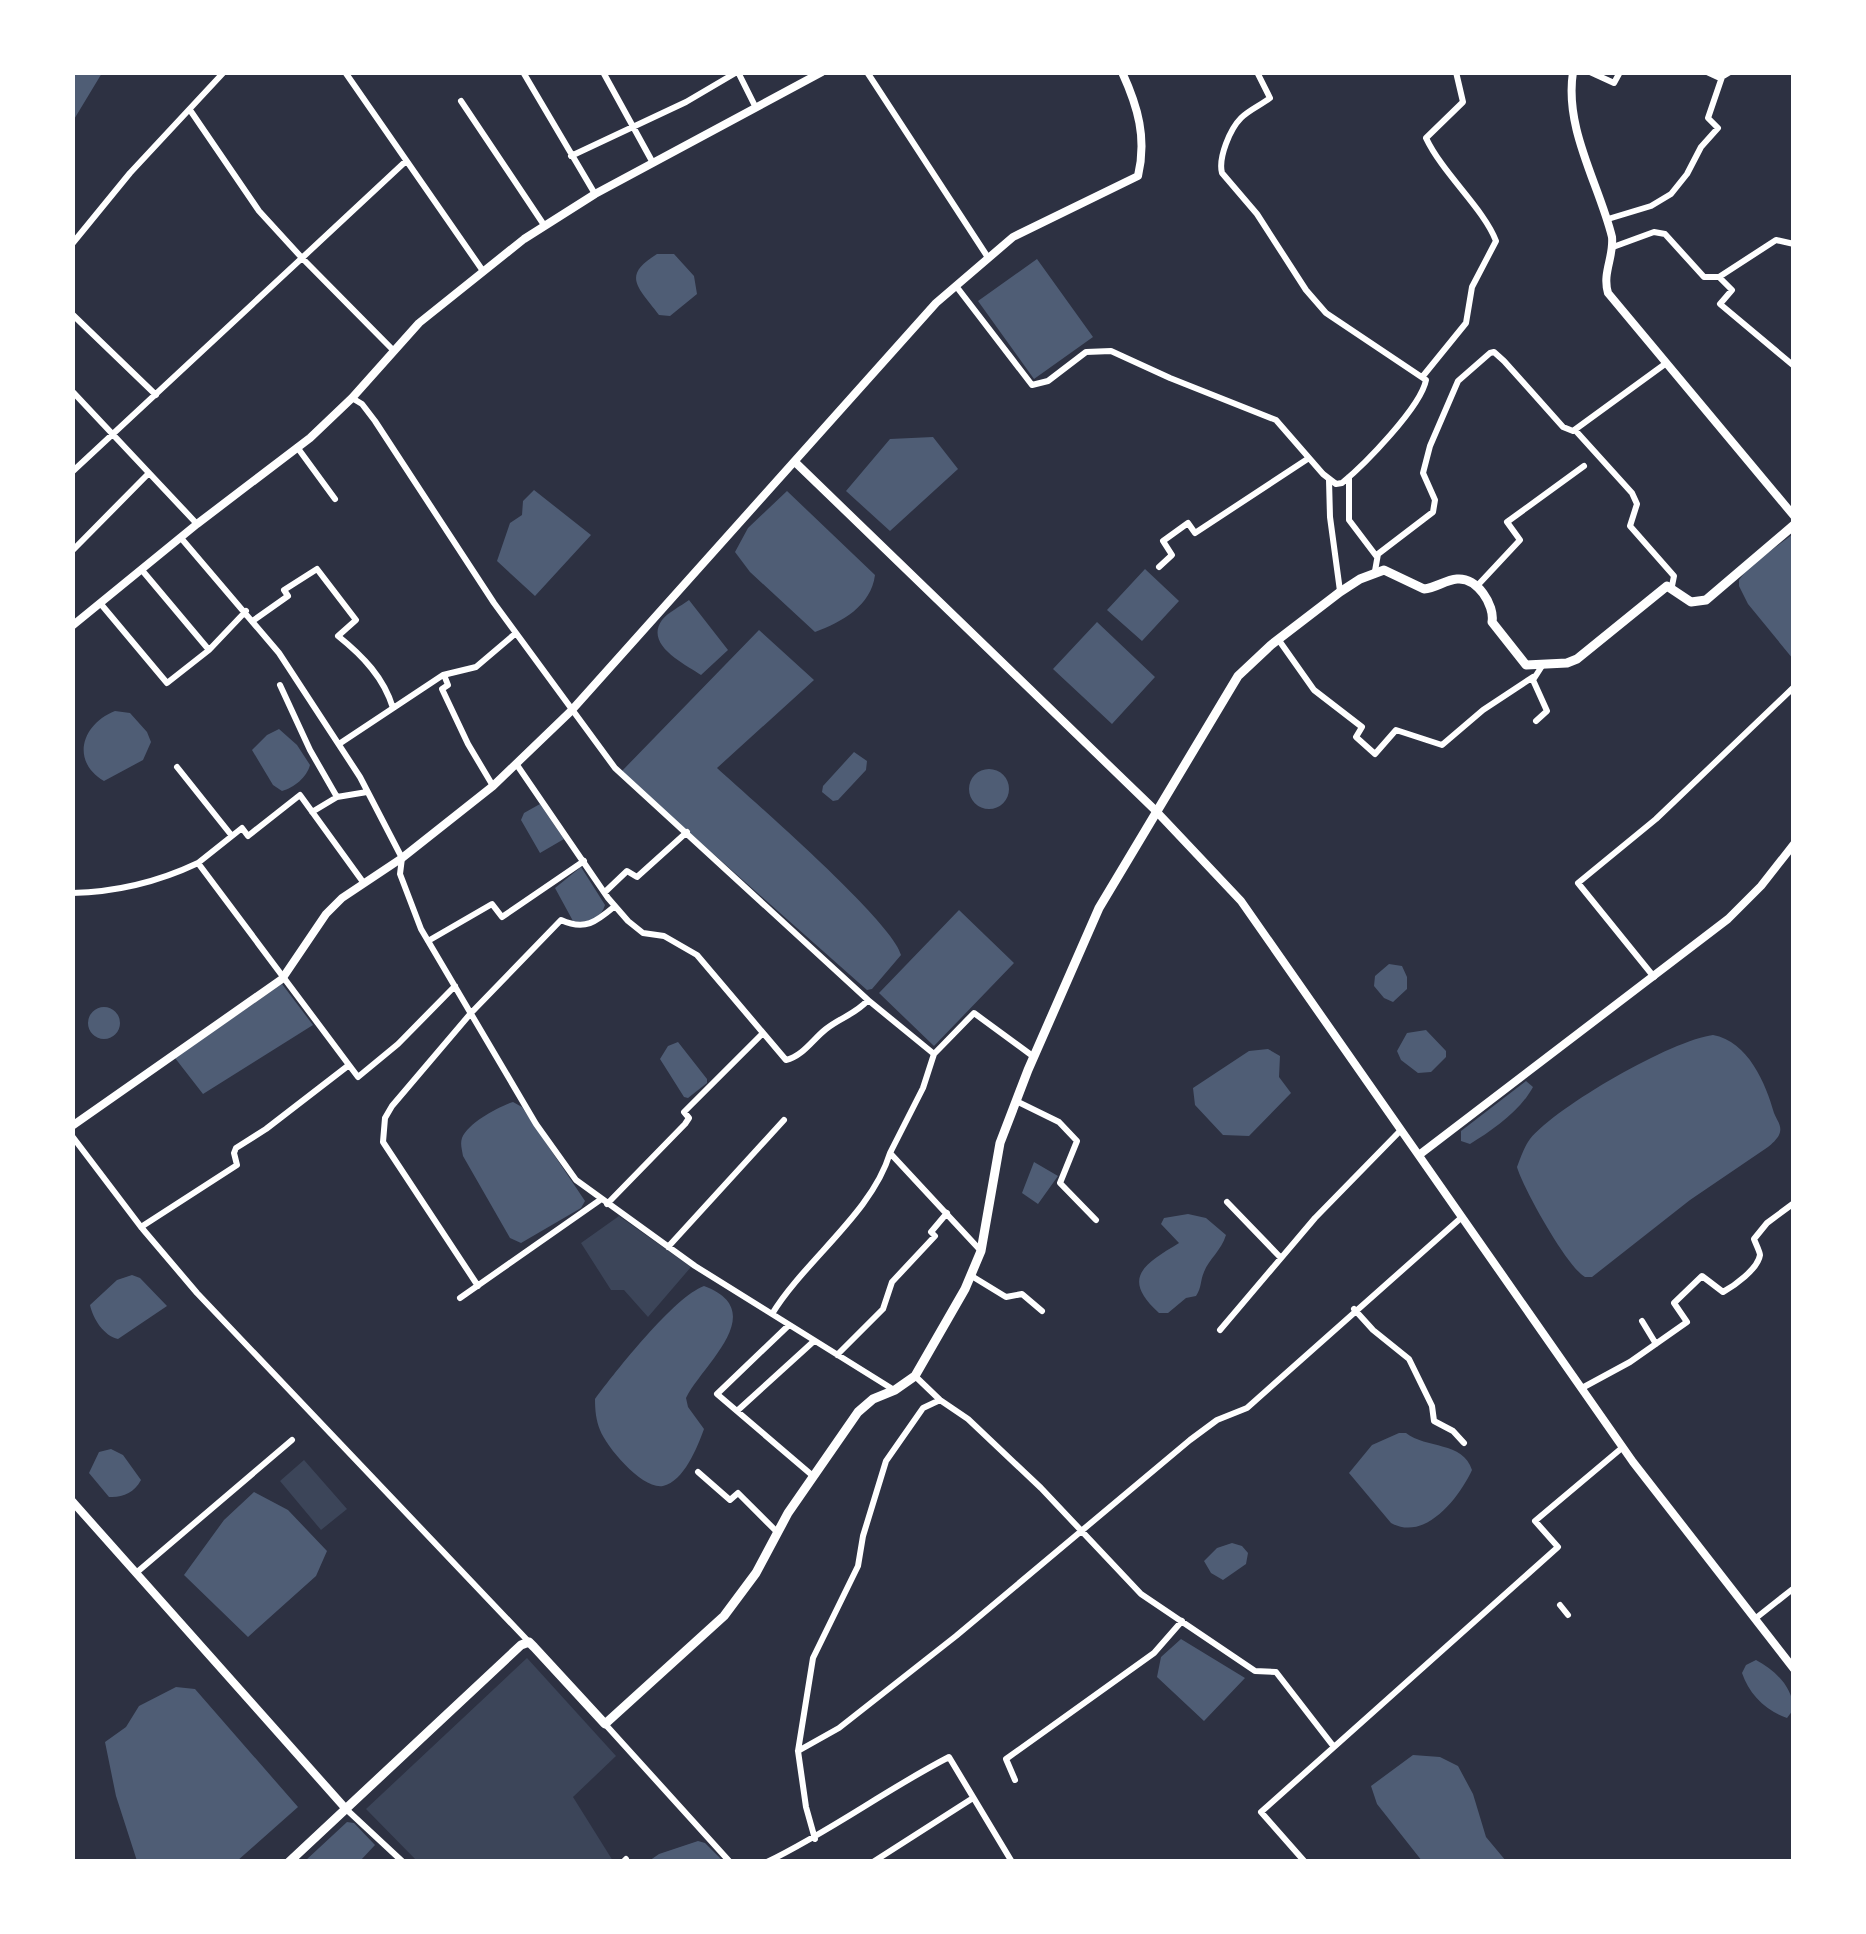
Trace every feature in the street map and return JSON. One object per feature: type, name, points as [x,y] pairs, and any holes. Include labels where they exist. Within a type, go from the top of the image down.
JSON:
[{"type":"main road","points":[[289,1862],[528,1642],[605,1724],[724,1616],[756,1573],[777,1532],[858,1412],[872,1399],[895,1390],[914,1376],[981,1251],[1000,1143],[1098,908],[1238,676],[1278,640],[1340,592],[1384,570],[1424,589],[1462,579],[1477,586],[1494,613],[1492,622],[1526,665],[1577,659],[1667,586],[1691,602],[1703,602],[1794,525]]},
{"type":"street","points":[[72,244],[130,173],[224,72]]},
{"type":"street","points":[[346,72],[483,271]]},
{"type":"street","points":[[523,72],[595,194]]},
{"type":"street","points":[[604,72],[653,163]]},
{"type":"street","points":[[571,156],[738,72],[756,108]]},
{"type":"street","points":[[72,626],[297,447],[352,398],[418,323],[544,225],[822,72]]},
{"type":"street","points":[[866,72],[987,256]]},
{"type":"street","points":[[72,1126],[282,979],[326,914],[518,765],[955,285],[987,256],[1013,237],[1138,176],[1141,126],[1122,72]]},
{"type":"street","points":[[955,285],[1032,385],[1048,381],[1086,352],[1111,350],[1276,420],[1338,485],[1418,400],[1426,384],[1423,376],[1326,312],[1311,297],[1256,214],[1222,173],[1223,153],[1240,119],[1270,98],[1257,72]]},
{"type":"street","points":[[1423,376],[1466,324],[1472,287],[1496,241],[1426,138],[1463,102],[1456,72]]},
{"type":"street","points":[[1572,72],[1570,86],[1578,130],[1608,218],[1613,247],[1605,275],[1608,293],[1794,516]]},
{"type":"street","points":[[1590,72],[1614,83],[1620,72]]},
{"type":"street","points":[[1608,218],[1651,206],[1678,186],[1700,147],[1718,128],[1708,118],[1726,75],[1707,72]]},
{"type":"street","points":[[461,101],[544,225]]},
{"type":"street","points":[[190,110],[259,211],[393,350]]},
{"type":"street","points":[[72,472],[406,161]]},
{"type":"street","points":[[1613,247],[1661,232],[1704,277],[1719,277],[1776,240],[1794,244]]},
{"type":"street","points":[[1719,277],[1732,290],[1720,304],[1794,366]]},
{"type":"street","points":[[72,314],[156,394]]},
{"type":"street","points":[[1375,572],[1377,557],[1434,512],[1435,500],[1423,473],[1430,446],[1458,381],[1494,352],[1563,427],[1576,430],[1632,493],[1637,504],[1630,526],[1674,576],[1672,586]]},
{"type":"street","points":[[1576,430],[1665,364]]},
{"type":"street","points":[[72,391],[197,524]]},
{"type":"street","points":[[352,398],[362,404],[570,711],[615,768],[868,1000],[934,1054]]},
{"type":"street","points":[[297,447],[335,499]]},
{"type":"street","points":[[1160,567],[1172,555],[1163,540],[1188,523],[1196,534],[1309,458]]},
{"type":"street","points":[[796,462],[1156,811],[1242,900],[1623,1447],[1794,1669]]},
{"type":"street","points":[[1477,586],[1520,540],[1507,522],[1584,466]]},
{"type":"street","points":[[72,552],[149,472]]},
{"type":"street","points":[[1349,477],[1349,520],[1377,557]]},
{"type":"street","points":[[1330,480],[1330,517],[1340,592]]},
{"type":"street","points":[[181,538],[254,620],[340,744],[402,858],[400,874],[404,889],[428,941],[536,1124],[576,1180],[668,1247],[895,1390]]},
{"type":"street","points":[[141,569],[209,650]]},
{"type":"street","points":[[254,620],[288,596],[284,590],[317,569],[356,620],[338,636],[371,667],[393,708]]},
{"type":"street","points":[[100,603],[167,683],[209,650],[246,611]]},
{"type":"street","points":[[340,744],[444,675],[476,667],[516,633]]},
{"type":"street","points":[[1278,640],[1314,690],[1362,727],[1356,738],[1375,754],[1396,730],[1410,738],[1442,745],[1482,710],[1533,677],[1542,666]]},
{"type":"street","points":[[444,675],[448,685],[442,689],[493,786]]},
{"type":"street","points":[[1533,677],[1546,711],[1536,720]]},
{"type":"street","points":[[280,685],[337,797]]},
{"type":"street","points":[[1654,977],[1578,883],[1656,820],[1794,686]]},
{"type":"street","points":[[518,765],[615,906],[643,933],[664,936],[697,955],[786,1060],[794,1058],[826,1028],[854,1014],[868,1000]]},
{"type":"street","points":[[177,767],[232,836]]},
{"type":"street","points":[[312,812],[337,797],[367,792]]},
{"type":"street","points":[[72,893],[101,892],[163,880],[198,864],[242,828],[248,836],[300,796],[363,882]]},
{"type":"street","points":[[604,892],[627,871],[637,877],[687,832]]},
{"type":"street","points":[[1419,1156],[1728,919],[1794,844]]},
{"type":"street","points":[[428,941],[492,904],[502,917],[584,861]]},
{"type":"street","points":[[198,864],[358,1077],[398,1044],[455,986]]},
{"type":"street","points":[[478,1286],[383,1142],[382,1130],[392,1106],[471,1013],[562,920],[573,926],[590,925],[615,906]]},
{"type":"street","points":[[772,1314],[875,1187],[923,1088],[934,1054],[974,1012],[1034,1056]]},
{"type":"street","points":[[460,1298],[603,1202],[689,1118],[684,1112],[762,1034]]},
{"type":"street","points":[[140,1227],[230,1170],[237,1164],[236,1148],[349,1066]]},
{"type":"street","points":[[1016,1101],[1058,1122],[1077,1141],[1060,1183],[1096,1220]]},
{"type":"street","points":[[668,1247],[784,1120]]},
{"type":"street","points":[[1220,1330],[1281,1258],[1401,1130]]},
{"type":"street","points":[[72,1136],[140,1227],[238,1336],[528,1642]]},
{"type":"street","points":[[890,1153],[981,1251]]},
{"type":"street","points":[[1227,1202],[1281,1258]]},
{"type":"street","points":[[1582,1388],[1687,1322],[1674,1303],[1702,1276],[1723,1292],[1734,1286],[1759,1258],[1754,1239],[1758,1232],[1794,1203]]},
{"type":"street","points":[[837,1355],[883,1309],[892,1282],[935,1236],[931,1232],[947,1214]]},
{"type":"street","points":[[798,1751],[839,1728],[956,1636],[1217,1420],[1247,1408],[1462,1217]]},
{"type":"street","points":[[970,1275],[1006,1297],[1022,1294],[1042,1311]]},
{"type":"street","points":[[1354,1309],[1408,1360],[1432,1406],[1434,1421],[1453,1430],[1464,1443]]},
{"type":"street","points":[[1642,1321],[1656,1344]]},
{"type":"street","points":[[789,1325],[717,1394],[813,1476]]},
{"type":"street","points":[[737,1411],[814,1341]]},
{"type":"street","points":[[914,1376],[1004,1452],[1141,1594],[1256,1672],[1276,1672],[1334,1746]]},
{"type":"street","points":[[815,1838],[806,1808],[798,1751],[813,1658],[858,1566],[886,1461],[923,1408],[940,1400]]},
{"type":"street","points":[[136,1573],[292,1440]]},
{"type":"street","points":[[1304,1862],[1261,1812],[1558,1547],[1535,1520],[1623,1447]]},
{"type":"street","points":[[698,1472],[730,1500],[738,1493],[777,1532]]},
{"type":"street","points":[[72,1501],[346,1809],[403,1862]]},
{"type":"street","points":[[1756,1618],[1794,1588]]},
{"type":"street","points":[[1560,1606],[1568,1615]]},
{"type":"street","points":[[1015,1780],[1006,1759],[1154,1653],[1182,1621]]},
{"type":"street","points":[[605,1724],[730,1862]]},
{"type":"street","points":[[767,1862],[815,1838],[949,1757],[1012,1862]]},
{"type":"street","points":[[873,1862],[974,1798]]},
{"type":"shaded area","points":[[72,73],[102,73],[73,121]]},
{"type":"shaded area","points":[[657,254],[674,254],[694,276],[697,294],[670,316],[659,315],[637,282],[639,269]]},
{"type":"shaded area","points":[[1037,259],[1093,337],[1034,379],[978,301]]},
{"type":"shaded area","points":[[933,437],[958,469],[890,531],[846,491],[890,439]]},
{"type":"shaded area","points":[[534,490],[591,535],[535,596],[497,561],[510,523],[522,515],[523,501]]},
{"type":"shaded area","points":[[787,491],[875,575],[861,604],[845,618],[815,632],[750,572],[735,552],[748,528]]},
{"type":"shaded area","points":[[1793,534],[1793,659],[1748,604],[1739,580],[1749,567]]},
{"type":"shaded area","points":[[1145,569],[1179,601],[1142,641],[1107,610]]},
{"type":"shaded area","points":[[689,600],[728,650],[701,675],[669,653],[658,638],[662,620]]},
{"type":"shaded area","points":[[1097,622],[1155,677],[1112,724],[1053,669]]},
{"type":"shaded area","points":[[759,630],[814,680],[717,768],[818,860],[892,939],[901,955],[872,989],[867,990],[621,772]]},
{"type":"shaded area","points":[[115,711],[130,713],[151,742],[143,760],[104,781],[87,763],[84,743],[95,725]]},
{"type":"shaded area","points":[[279,729],[297,745],[310,765],[299,781],[282,791],[273,785],[252,750]]},
{"type":"shaded area","points":[[854,752],[867,761],[866,770],[833,801],[822,792],[823,786]]},
{"type":"shaded area","points":[[989,769],[1003,775],[1009,789],[1003,803],[989,809],[975,803],[969,789],[975,775]]},
{"type":"shaded area","points":[[540,804],[564,839],[540,853],[521,820],[524,813]]},
{"type":"shaded area","points":[[581,867],[605,905],[597,917],[578,922],[573,921],[555,888]]},
{"type":"shaded area","points":[[959,910],[1014,963],[934,1046],[879,993]]},
{"type":"shaded area","points":[[1389,964],[1402,966],[1407,977],[1407,989],[1393,1002],[1374,986],[1375,976]]},
{"type":"shaded area","points":[[282,984],[313,1025],[203,1094],[175,1058]]},
{"type":"shaded area","points":[[104,1007],[116,1011],[120,1023],[116,1035],[104,1039],[92,1035],[88,1023],[92,1011]]},
{"type":"shaded area","points":[[1426,1030],[1446,1051],[1446,1057],[1431,1072],[1418,1073],[1401,1060],[1397,1051],[1407,1033]]},
{"type":"shaded area","points":[[1713,1035],[1736,1046],[1754,1065],[1779,1124],[1778,1136],[1592,1277],[1585,1277],[1557,1243],[1521,1177],[1517,1167],[1526,1145],[1544,1125],[1616,1076],[1671,1049]]},
{"type":"shaded area","points":[[678,1042],[707,1079],[688,1098],[660,1059],[668,1046]]},
{"type":"shaded area","points":[[1268,1049],[1280,1056],[1279,1077],[1291,1093],[1249,1136],[1223,1135],[1195,1105],[1193,1088],[1249,1051]]},
{"type":"shaded area","points":[[1526,1081],[1533,1087],[1513,1112],[1470,1144],[1461,1141],[1461,1131]]},
{"type":"shaded area","points":[[513,1102],[522,1107],[585,1201],[581,1208],[521,1243],[510,1238],[463,1156],[461,1144],[465,1132],[477,1121]]},
{"type":"shaded area","points":[[1034,1162],[1058,1176],[1038,1204],[1022,1193]]},
{"type":"shaded area","points":[[1188,1214],[1206,1218],[1226,1235],[1206,1267],[1196,1296],[1186,1298],[1168,1313],[1159,1313],[1141,1290],[1141,1273],[1155,1258],[1179,1243],[1161,1224],[1164,1218]]},
{"type":"shaded area","points":[[619,1216],[691,1267],[648,1317],[624,1290],[611,1290],[581,1243]]},
{"type":"shaded area","points":[[132,1275],[140,1278],[167,1306],[118,1339],[100,1326],[90,1305],[117,1280]]},
{"type":"shaded area","points":[[704,1286],[723,1297],[732,1309],[732,1323],[717,1354],[686,1398],[704,1429],[693,1454],[671,1483],[655,1485],[636,1475],[610,1447],[599,1426],[595,1399],[662,1319]]},
{"type":"shaded area","points":[[1399,1433],[1461,1454],[1472,1470],[1450,1504],[1416,1527],[1391,1523],[1349,1473],[1372,1445]]},
{"type":"shaded area","points":[[111,1449],[123,1455],[141,1480],[119,1497],[109,1497],[89,1473],[99,1452]]},
{"type":"shaded area","points":[[304,1460],[347,1509],[321,1530],[280,1481]]},
{"type":"shaded area","points":[[254,1492],[288,1510],[327,1551],[316,1576],[248,1637],[184,1575],[224,1520]]},
{"type":"shaded area","points":[[1232,1543],[1248,1553],[1246,1564],[1223,1580],[1211,1573],[1204,1561],[1217,1548]]},
{"type":"shaded area","points":[[1181,1639],[1245,1678],[1204,1721],[1157,1677],[1161,1657]]},
{"type":"shaded area","points":[[527,1658],[616,1756],[573,1797],[613,1861],[417,1861],[366,1809]]},
{"type":"shaded area","points":[[1756,1660],[1787,1687],[1793,1710],[1787,1718],[1765,1706],[1745,1681],[1742,1673],[1746,1665]]},
{"type":"shaded area","points":[[176,1687],[195,1689],[298,1807],[237,1861],[137,1861],[116,1796],[105,1742],[126,1727],[139,1706]]},
{"type":"shaded area","points":[[1413,1755],[1440,1757],[1458,1766],[1473,1794],[1486,1837],[1506,1861],[1422,1861],[1377,1804],[1371,1786]]},
{"type":"shaded area","points":[[347,1822],[354,1823],[375,1845],[360,1861],[305,1861]]},
{"type":"shaded area","points":[[698,1841],[723,1861],[649,1861],[659,1854]]}]
